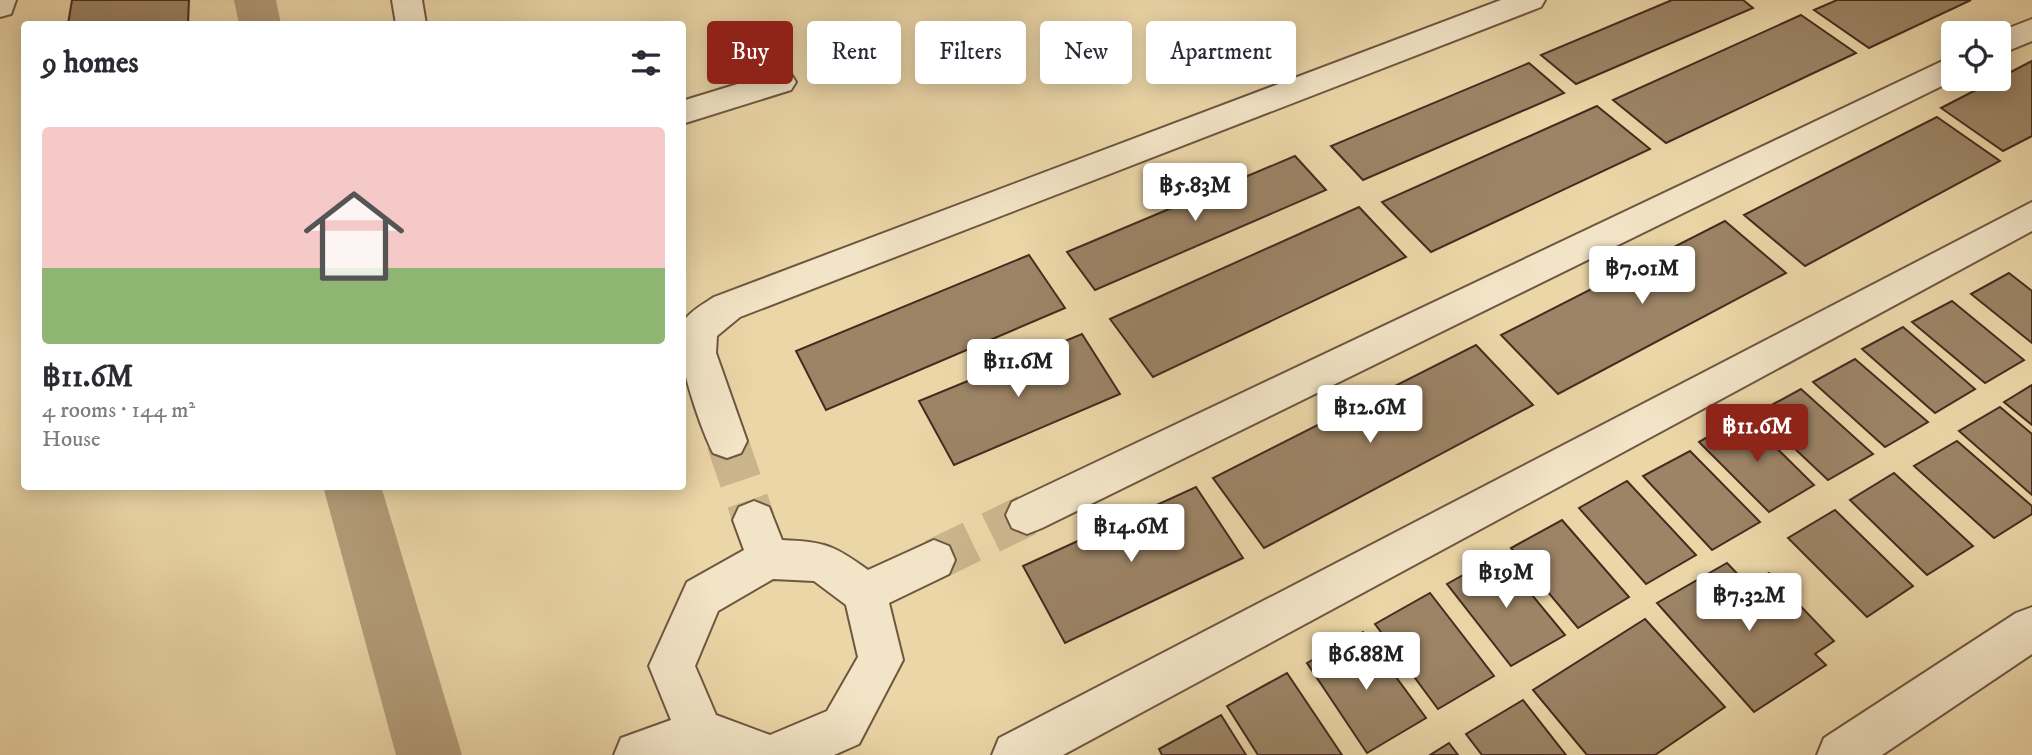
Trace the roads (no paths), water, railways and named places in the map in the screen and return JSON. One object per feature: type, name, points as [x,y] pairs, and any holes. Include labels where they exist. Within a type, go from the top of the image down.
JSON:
[{"type":"street","points":[[0,7],[1,0]]},
{"type":"street","points":[[407,0],[410,21]]},
{"type":"street","points":[[727,441],[697,353],[699,329],[727,307],[1530,0]]},
{"type":"street","points":[[2011,39],[2032,29]]},
{"type":"street","points":[[1027,514],[1941,73]]},
{"type":"street","points":[[686,112],[774,84]]},
{"type":"street","points":[[1016,755],[2032,215]]},
{"type":"street","points":[[700,733],[672,666],[702,597],[761,539],[822,562],[865,593],[881,660],[843,727],[777,755]]},
{"type":"street","points":[[865,593],[934,560]]},
{"type":"street","points":[[1841,755],[2032,628]]},
{"type":"street","points":[[638,755],[700,733],[762,755]]},
{"type":"waterway","points":[[255,0],[259,21]]},
{"type":"waterway","points":[[353,490],[429,755]]},
{"type":"tunnel","points":[[727,441],[754,520]]},
{"type":"tunnel","points":[[934,560],[1027,515]]}]
